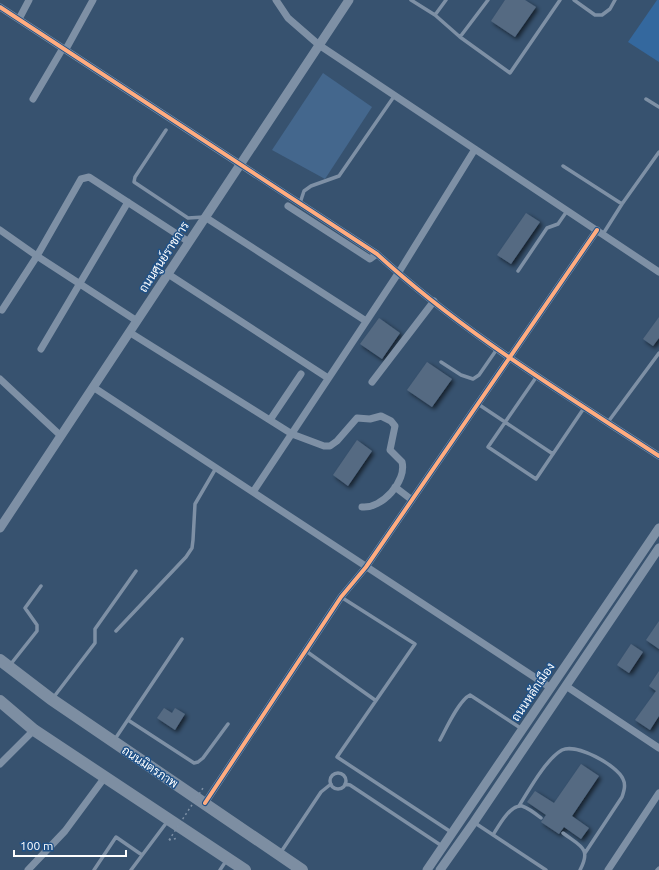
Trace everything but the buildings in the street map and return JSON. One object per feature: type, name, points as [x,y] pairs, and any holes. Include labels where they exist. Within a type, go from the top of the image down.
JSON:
[{"type":"main road","name":"ถนนมิตรภาพ","points":[[4,663],[52,700],[302,870]]},
{"type":"main road","points":[[2,706],[34,730],[245,870]]},
{"type":"main road","points":[[228,859],[240,870]]},
{"type":"street","points":[[19,19],[29,0]]},
{"type":"street","points":[[33,99],[93,0]]},
{"type":"street","points":[[276,0],[288,18],[319,45],[659,272]]},
{"type":"street","name":"ถนนศูนย์ราชการ","points":[[0,528],[349,0]]},
{"type":"street","points":[[0,7],[377,254],[434,301],[509,357],[659,456]]},
{"type":"street","points":[[254,492],[399,272],[475,149]]},
{"type":"street","points":[[2,310],[37,256],[81,179],[89,177],[189,242]]},
{"type":"street","points":[[41,349],[128,202]]},
{"type":"street","points":[[288,206],[370,259],[377,254]]},
{"type":"street","points":[[205,217],[366,321]]},
{"type":"street","points":[[0,230],[137,321]]},
{"type":"street","points":[[205,803],[341,597],[366,567],[509,357],[600,232]]},
{"type":"street","points":[[168,274],[328,378]]},
{"type":"street","points":[[372,382],[434,301]]},
{"type":"street","points":[[129,332],[292,434],[324,446],[330,446],[337,441],[357,418],[370,419],[381,416],[392,421],[395,426],[390,450],[400,457],[404,466],[402,473],[395,488],[381,501],[368,507],[362,507]]},
{"type":"street","points":[[270,420],[301,374]]},
{"type":"street","points":[[0,379],[61,436]]},
{"type":"street","points":[[93,387],[551,688],[566,686],[659,748]]},
{"type":"street","points":[[395,488],[412,500]]},
{"type":"street","name":"ถนนหลักเมือง","points":[[427,870],[659,528]]},
{"type":"street","name":"ถนนหลักเมือง","points":[[440,870],[659,548]]},
{"type":"street","points":[[0,764],[34,730]]},
{"type":"street","points":[[28,870],[65,831],[105,777]]},
{"type":"street","points":[[608,870],[659,793]]},
{"type":"lane","points":[[411,0],[435,15],[460,37],[510,72],[560,0]]},
{"type":"lane","points":[[435,15],[446,0]]},
{"type":"lane","points":[[460,37],[488,0]]},
{"type":"lane","points":[[574,0],[595,15],[602,15],[610,9],[615,0]]},
{"type":"lane","points":[[300,203],[304,191],[311,186],[340,176],[395,95]]},
{"type":"lane","points":[[646,99],[659,107]]},
{"type":"lane","points":[[166,130],[135,177],[134,182],[188,218],[205,217]]},
{"type":"lane","points":[[600,232],[659,152]]},
{"type":"lane","points":[[563,166],[622,204]]},
{"type":"lane","points":[[518,271],[547,228],[558,224],[568,210]]},
{"type":"lane","points":[[442,362],[461,376],[473,380],[479,375],[497,348]]},
{"type":"lane","points":[[608,422],[657,359],[659,353]]},
{"type":"lane","points":[[537,375],[488,447],[536,479],[585,407]]},
{"type":"lane","points":[[478,404],[553,454]]},
{"type":"lane","points":[[116,631],[186,557],[192,548],[195,504],[216,468]]},
{"type":"lane","points":[[52,700],[95,643],[96,628],[136,571]]},
{"type":"lane","points":[[4,663],[37,631],[37,625],[26,608],[41,586]]},
{"type":"lane","points":[[341,597],[415,644],[337,757],[453,833]]},
{"type":"lane","points":[[114,742],[182,639]]},
{"type":"lane","points":[[306,651],[375,700]]},
{"type":"lane","points":[[440,740],[461,704],[466,697],[470,695],[523,730]]},
{"type":"lane","points":[[128,720],[194,763],[203,758],[228,724]]},
{"type":"lane","points":[[493,835],[509,812],[519,806],[553,758],[563,749],[572,747],[586,752],[615,769],[624,780],[622,797],[585,853]]},
{"type":"lane","points":[[279,854],[322,792],[331,784],[331,777],[337,774],[343,775],[345,784]]},
{"type":"lane","points":[[331,784],[338,789],[343,787],[345,784]]},
{"type":"lane","points":[[345,784],[350,785],[444,847]]},
{"type":"lane","points":[[519,806],[523,806],[541,818]]},
{"type":"lane","points":[[131,870],[169,819]]},
{"type":"lane","points":[[474,822],[546,870]]},
{"type":"lane","points":[[563,833],[583,849],[585,853],[585,859],[580,870]]},
{"type":"lane","points":[[94,870],[116,837],[142,855]]},
{"type":"lane","points":[[220,870],[228,859]]},
{"type":"path","points":[[169,840],[203,788]]},
{"type":"shaded area","points":[[657,0],[659,0],[659,62],[628,42]]},
{"type":"shaded area","points":[[323,73],[372,107],[325,179],[272,150]]},
{"type":"cycle path","points":[[0,7],[377,254],[443,310],[478,336],[659,456]]},
{"type":"cycle path","points":[[205,803],[341,597],[366,567],[597,230]]}]
